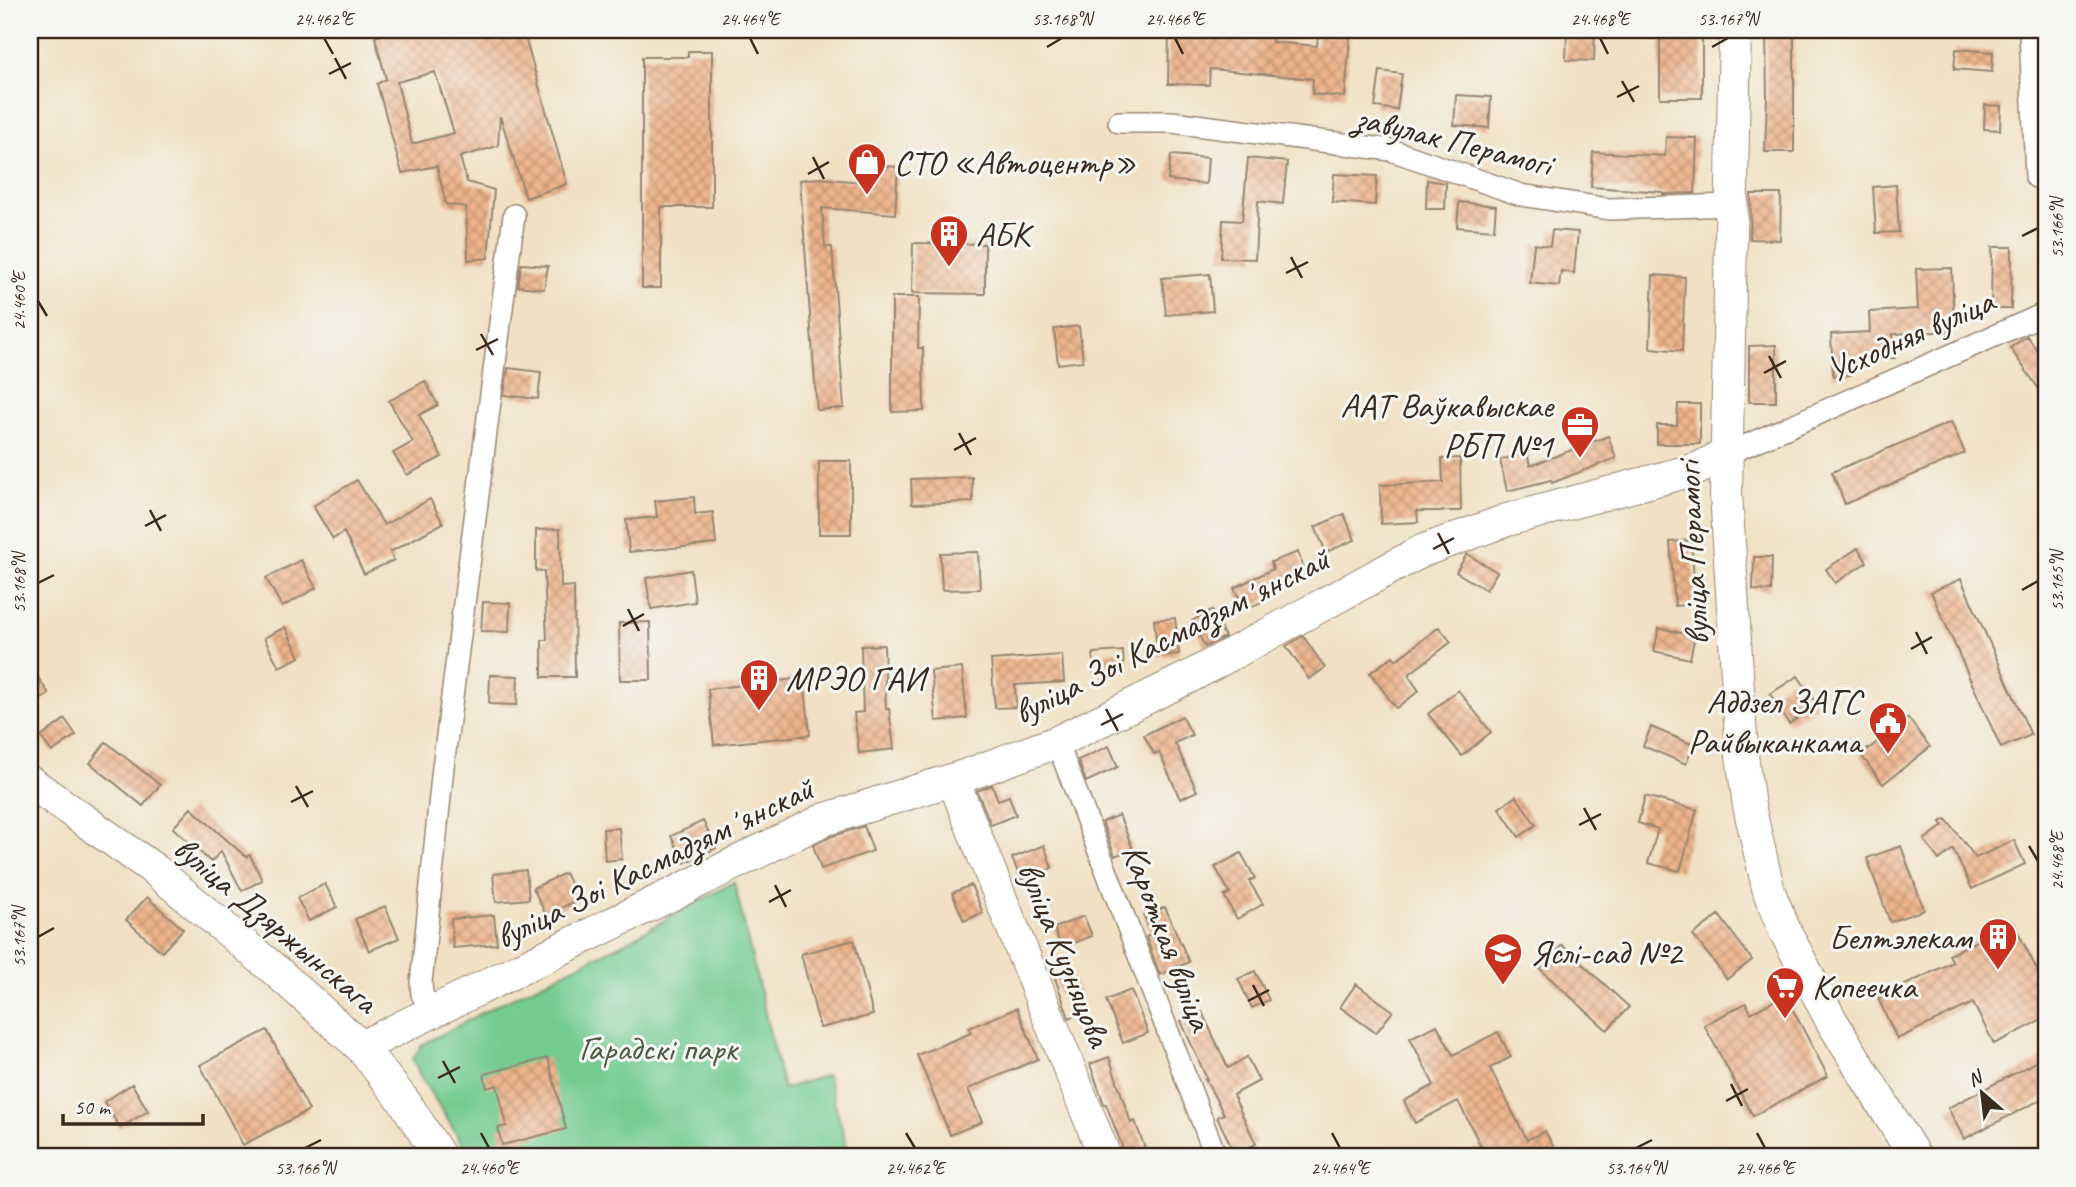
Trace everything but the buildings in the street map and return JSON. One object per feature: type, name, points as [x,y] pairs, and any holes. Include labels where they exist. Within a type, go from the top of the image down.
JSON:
[{"type":"street","name":"вуліца Перамогі","points":[[1735,30],[1725,455],[1742,755],[1749,806],[1769,892],[1785,931],[1831,1020],[1915,1157]]},
{"type":"street","points":[[2030,30],[2036,177]]},
{"type":"street","name":"завулак Перамогі","points":[[1119,122],[1172,122],[1391,150],[1521,195],[1608,209],[1731,205]]},
{"type":"street","points":[[432,1013],[422,994],[421,983],[442,781],[514,215]]},
{"type":"street","name":"Усходняя вуліца","points":[[1725,455],[2046,313]]},
{"type":"street","name":"вуліца Зоі Касмадзямʼянскай","points":[[361,1047],[823,820],[953,780],[1057,741],[1189,677],[1422,551],[1507,520],[1697,468],[1725,455]]},
{"type":"street","name":"Кароткая вуліца","points":[[1057,741],[1216,1157]]},
{"type":"street","name":"вуліца Кузняцова","points":[[953,780],[1105,1157]]},
{"type":"street","name":"вуліца Дзяржынскага","points":[[30,782],[155,870],[275,970],[361,1047],[406,1104],[440,1157]]},
{"type":"green space","name":"Гарадскі парк","points":[[734,882],[783,1089],[827,1075],[850,1157],[471,1157],[420,1076],[413,1059],[422,1045],[620,945]]},
{"type":"place","name":"СТО «Автоцентр»","points":[[867,196]]},
{"type":"place","name":"АБК","points":[[949,268]]},
{"type":"place","name":"ААТ Ваўкавыскае РБП №1","points":[[1580,459]]},
{"type":"place","name":"МРЭО ГАИ","points":[[759,712]]},
{"type":"place","name":"Аддзел ЗАГС Райвыканкама","points":[[1888,755]]},
{"type":"place","name":"Белтэлекам","points":[[1998,971]]},
{"type":"place","name":"Яслі-сад №2","points":[[1503,986]]},
{"type":"place","name":"Копеечка","points":[[1785,1020]]}]
